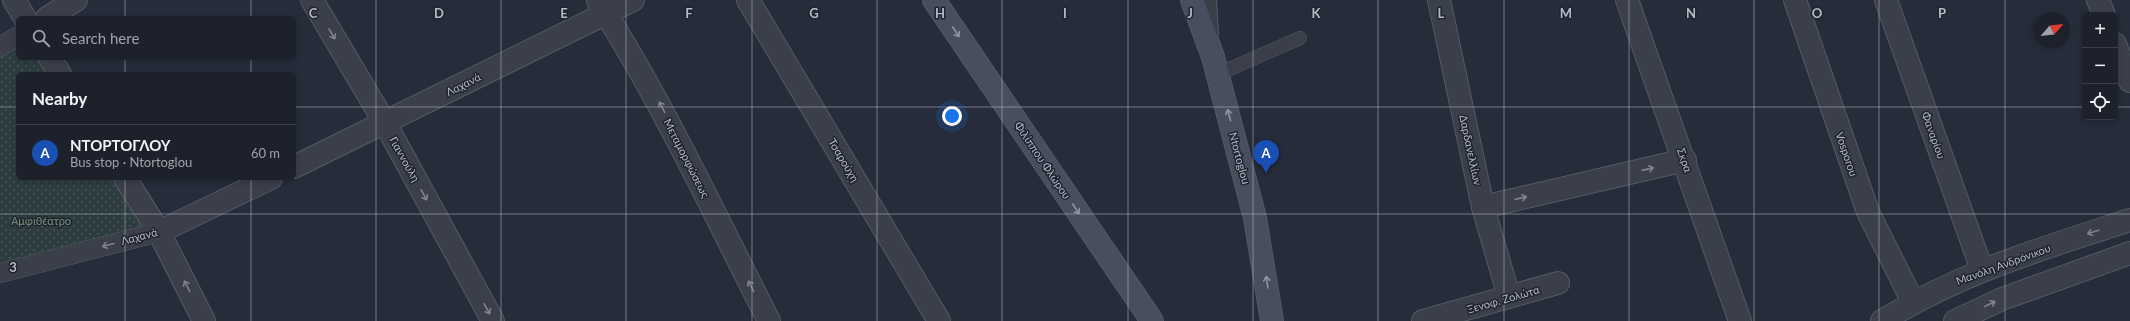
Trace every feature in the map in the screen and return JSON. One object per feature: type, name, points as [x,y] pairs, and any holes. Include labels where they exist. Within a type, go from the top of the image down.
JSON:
[{"type":"main road","name":"Φιλίππου Φλώρου","points":[[934,0],[1152,321]]},
{"type":"main road","name":"Ntortoglou","points":[[1192,0],[1218,74],[1255,218],[1272,321]]},
{"type":"street","points":[[14,0],[24,16]]},
{"type":"street","points":[[51,16],[76,0]]},
{"type":"street","name":"Γιαννούλη","points":[[312,0],[385,123],[493,321]]},
{"type":"street","name":"Λαχανά","points":[[296,166],[385,123],[601,6],[633,0]]},
{"type":"street","name":"Τσαρούχη","points":[[748,0],[939,321]]},
{"type":"street","points":[[1205,0],[1208,43]]},
{"type":"street","name":"Δαρδανελλίων","points":[[1439,0],[1483,207],[1509,297]]},
{"type":"street","name":"Σκρα","points":[[1627,0],[1685,160],[1740,321]]},
{"type":"street","name":"Vosporou","points":[[1795,0],[1868,212],[1913,302]]},
{"type":"street","name":"Φαναρίου","points":[[1886,0],[1982,270]]},
{"type":"street","points":[[2098,0],[2103,12]]},
{"type":"street","name":"Μεταμορφώσεως","points":[[601,6],[628,48],[657,99],[769,321]]},
{"type":"street","points":[[0,47],[16,37]]},
{"type":"street","points":[[2117,48],[2130,81]]},
{"type":"street","points":[[51,60],[59,72]]},
{"type":"street","points":[[1483,207],[1685,160]]},
{"type":"street","points":[[127,180],[159,232],[204,321]]},
{"type":"street","name":"Λαχανά","points":[[0,273],[159,232],[266,180]]},
{"type":"street","name":"Μανόλη Ανδρόνικου","points":[[1882,321],[1913,302],[1982,270],[2130,220]]},
{"type":"street","points":[[1955,321],[2002,299],[2130,253]]},
{"type":"street","name":"Ξενοφ. Ζολώτα","points":[[1423,321],[1558,283]]},
{"type":"lane","points":[[1218,74],[1300,38]]},
{"type":"green space","name":"Αμφιθέατρο","points":[[16,37],[16,60],[51,60],[59,72],[16,72],[16,180],[126,180],[159,232],[0,273],[0,47]]},
{"type":"place","name":"ΝΤΟΡΤΟΓΛΟΥ","points":[[1266,173]]}]
